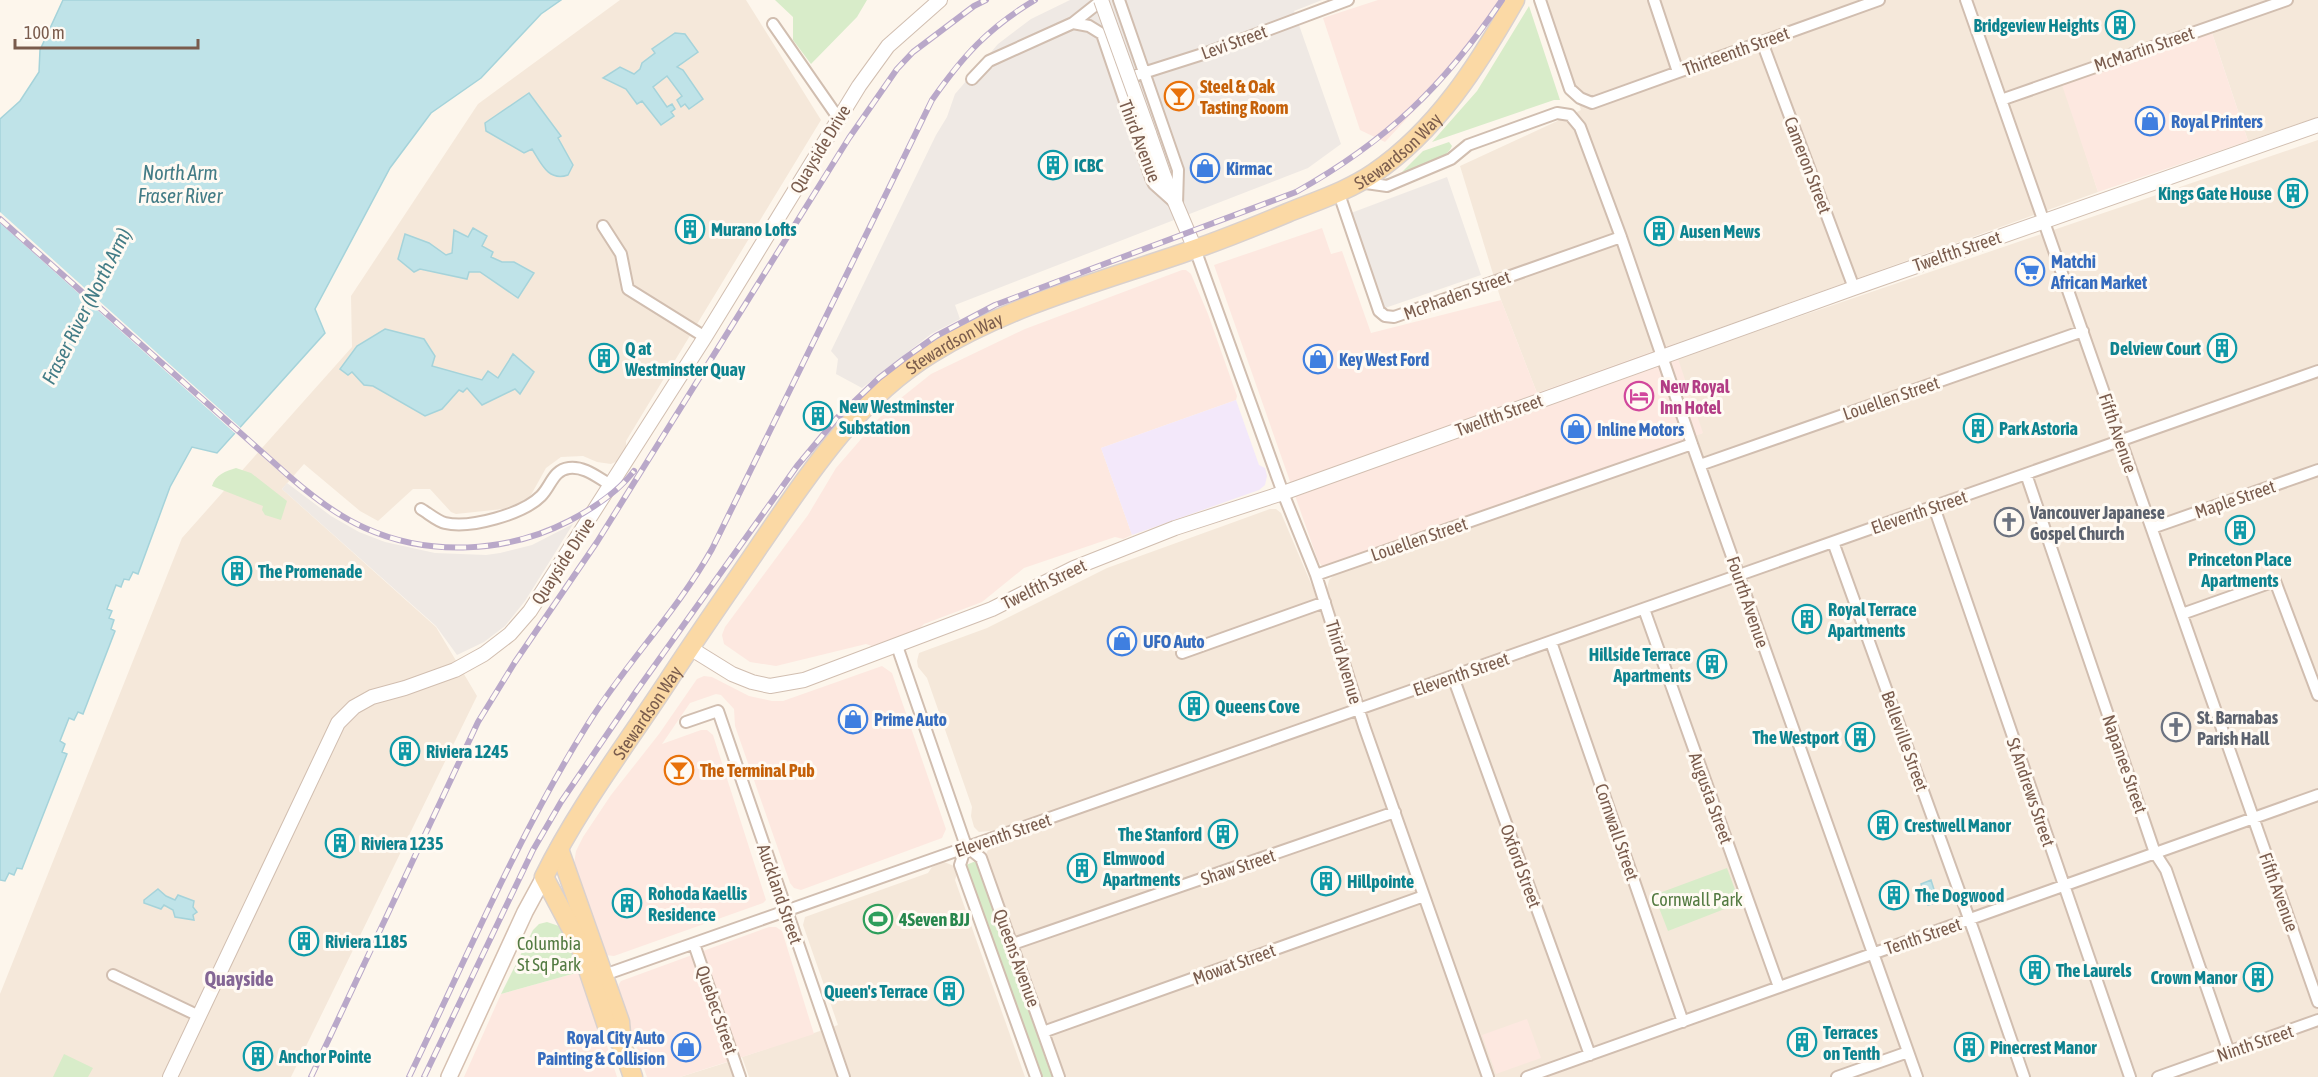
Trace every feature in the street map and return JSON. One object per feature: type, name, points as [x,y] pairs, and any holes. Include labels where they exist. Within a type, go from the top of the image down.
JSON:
[{"type":"main road","name":"Stewardson Way","points":[[544,877],[559,849],[690,648],[808,475],[843,431],[884,390],[930,355],[984,325],[1050,297],[1195,249],[1338,191],[1375,173],[1432,122],[1468,79],[1515,0]]},
{"type":"main road","points":[[559,849],[620,1022],[622,1045],[633,1077]]},
{"type":"main road","points":[[544,877],[579,943],[607,1026],[622,1045]]},
{"type":"main road","points":[[450,1077],[525,912],[544,877]]},
{"type":"street","points":[[972,79],[989,61],[1073,23],[1102,0],[1164,176],[1195,249]]},
{"type":"street","name":"Third Avenue","points":[[1119,0],[1179,173],[1177,204]]},
{"type":"street","name":"Levi Street","points":[[1118,81],[1206,53],[1348,0]]},
{"type":"street","name":"Thirteenth Street","points":[[1540,0],[1570,89],[1580,98],[1593,103],[1762,42],[1849,5],[1879,0]]},
{"type":"street","points":[[1654,0],[1678,72]]},
{"type":"street","name":"Fifth Avenue","points":[[1966,0],[2318,1002]]},
{"type":"street","name":"McMartin Street","points":[[2001,100],[2287,0]]},
{"type":"street","name":"Quayside Drive","points":[[170,1077],[338,723],[354,707],[372,697],[455,670],[484,654],[510,634],[530,611],[705,337],[859,86],[888,46],[936,2]]},
{"type":"street","name":"Third Avenue","points":[[1073,23],[1089,26],[1102,34],[1154,184],[1177,204]]},
{"type":"street","points":[[773,24],[839,119]]},
{"type":"street","name":"Cameron Street","points":[[1762,42],[1854,288]]},
{"type":"street","name":"Fourth Avenue","points":[[1359,182],[1387,186],[1451,159],[1468,145],[1557,113],[1570,115],[1580,127],[1621,237],[1661,357],[1917,1077]]},
{"type":"street","name":"Twelfth Street","points":[[690,648],[742,678],[770,686],[804,680],[992,609],[1074,568],[1145,540],[1283,493],[2044,220],[2318,125]]},
{"type":"street","name":"McPhaden Street","points":[[1338,191],[1379,311],[1386,316],[1394,317],[1621,237]]},
{"type":"street","points":[[603,226],[621,254],[628,289],[705,337]]},
{"type":"street","name":"Third Avenue","points":[[1195,249],[1283,493],[1316,575],[1359,710],[1488,1077]]},
{"type":"street","name":"Louellen Street","points":[[1700,465],[2083,331]]},
{"type":"street","name":"Eleventh Street","points":[[604,975],[2318,371]]},
{"type":"street","name":"Louellen Street","points":[[1316,575],[1692,444]]},
{"type":"street","points":[[421,509],[445,523],[471,523],[512,514],[528,507],[542,494],[558,471],[567,468],[588,471],[611,485]]},
{"type":"street","name":"Maple Street","points":[[2152,528],[2318,470]]},
{"type":"street","name":"Napanee Street","points":[[2026,474],[2156,853],[2166,870],[2229,1052]]},
{"type":"street","name":"St Andrews Street","points":[[1934,507],[2130,1077]]},
{"type":"street","name":"Belleville Street","points":[[1833,542],[1970,920],[2024,1077]]},
{"type":"street","points":[[2182,614],[2275,581],[2318,695]]},
{"type":"street","points":[[1182,653],[1325,602]]},
{"type":"street","name":"Augusta Street","points":[[1644,609],[1779,987]]},
{"type":"street","name":"Cornwall Street","points":[[1551,642],[1683,1022]]},
{"type":"street","name":"Queens Avenue","points":[[897,646],[966,846],[981,858],[1059,1077]]},
{"type":"street","name":"Oxford Street","points":[[1453,677],[1590,1055]]},
{"type":"street","name":"Auckland Street","points":[[686,722],[718,711],[844,1077]]},
{"type":"street","name":"Tenth Street","points":[[1527,1077],[2318,795]]},
{"type":"street","name":"Shaw Street","points":[[1012,944],[1395,812]]},
{"type":"street","name":"Queens Avenue","points":[[966,846],[960,865],[1036,1077]]},
{"type":"street","name":"Mowat Street","points":[[1043,1032],[1425,896]]},
{"type":"street","name":"Quebec Street","points":[[694,944],[740,1077]]},
{"type":"street","points":[[113,975],[199,1016]]},
{"type":"street","name":"Ninth Street","points":[[2158,1077],[2318,1020]]},
{"type":"street","points":[[1837,1077],[1908,1052]]},
{"type":"shaded area","points":[[620,0],[746,0],[821,120],[626,441],[626,448],[618,461],[611,464],[597,462],[583,456],[561,457],[546,468],[531,495],[503,509],[456,514],[451,512],[430,489],[413,489],[378,521],[360,511],[304,464],[282,489],[436,627],[477,696],[291,1077],[0,1077],[0,994],[182,538],[352,347],[351,296],[478,104]]},
{"type":"shaded area","points":[[1070,0],[1322,0],[1294,11],[1341,144],[1308,168],[955,305],[960,319],[931,334],[862,388],[836,374],[838,359],[831,351],[936,135],[947,117],[955,94],[998,44],[1031,19]]},
{"type":"shaded area","points":[[1378,0],[1499,0],[1459,62],[1385,142],[1360,130],[1323,18]]},
{"type":"shaded area","points":[[1546,0],[2318,0],[2318,117],[2248,141],[2212,33],[2063,84],[2098,192],[1537,393],[1501,300],[1460,166],[1581,110]]},
{"type":"shaded area","points":[[2212,33],[2248,141],[2098,192],[2062,85]]},
{"type":"shaded area","points":[[2318,140],[2318,1077],[1064,1077],[985,856],[989,848],[996,844],[990,831],[979,832],[974,827],[971,816],[972,807],[927,678],[918,667],[919,653],[987,628],[1107,568],[1270,509],[1276,509],[1281,513],[1315,593],[1327,589],[1329,580],[1333,576],[1702,433],[1677,358]]},
{"type":"shaded area","points":[[1447,177],[1481,275],[1385,308],[1351,213]]},
{"type":"shaded area","points":[[1322,228],[1331,254],[1342,251],[1371,333],[1501,300],[1537,393],[1673,344],[1703,433],[1333,576],[1332,567],[1322,566],[1318,561],[1214,265]]},
{"type":"shaded area","points":[[1182,270],[1191,274],[1237,396],[1236,400],[1101,448],[1132,535],[1123,539],[1115,537],[1024,568],[982,602],[924,624],[916,632],[872,646],[866,644],[776,666],[750,662],[724,644],[722,635],[725,627],[808,515],[836,468],[881,416],[901,398],[931,374],[1025,329]]},
{"type":"shaded area","points":[[1236,400],[1259,465],[1265,468],[1267,476],[1265,485],[1259,490],[1132,535],[1101,448]]},
{"type":"shaded area","points":[[287,483],[331,516],[359,532],[385,542],[435,553],[486,555],[500,553],[532,545],[573,524],[525,601],[505,626],[484,642],[457,655],[436,626],[282,489]]},
{"type":"shaded area","points":[[882,666],[892,673],[946,829],[942,838],[801,890],[794,888],[790,883],[735,726],[734,709],[721,695],[716,694],[690,703],[662,744],[701,730],[707,730],[713,735],[766,900],[614,956],[605,955],[577,878],[574,864],[576,851],[611,795],[659,734],[697,679],[704,676],[712,677],[749,696],[783,701]]},
{"type":"shaded area","points":[[944,862],[954,866],[957,874],[955,880],[1025,1077],[749,1077],[742,1057],[838,1025],[803,925],[805,917],[928,873],[932,867]]},
{"type":"shaded area","points":[[769,927],[776,927],[782,931],[814,1034],[680,1077],[647,1077],[617,992],[621,981]]},
{"type":"shaded area","points":[[583,971],[617,1077],[464,1077],[501,994]]},
{"type":"shaded area","points":[[1527,1019],[1541,1058],[1496,1074],[1482,1035]]},
{"type":"shaded area","points":[[728,1062],[733,1077],[680,1077]]},
{"type":"green space","points":[[775,0],[867,0],[857,17],[811,64],[793,40],[793,17]]},
{"type":"green space","points":[[1529,6],[1560,100],[1554,100],[1432,142],[1477,91]]},
{"type":"green space","points":[[1449,142],[1452,146],[1448,152],[1437,160],[1423,167],[1402,172],[1423,151]]},
{"type":"green space","points":[[236,468],[251,473],[287,501],[281,520],[265,515],[262,510],[263,506],[212,486],[218,476]]},
{"type":"green space","points":[[976,861],[1052,1077],[1040,1077],[966,865]]},
{"type":"green space","name":"Cornwall Park","points":[[1727,868],[1740,903],[1668,931],[1654,895]]},
{"type":"green space","name":"Columbia St Sq Park","points":[[547,922],[563,930],[583,971],[501,994],[533,930],[539,924]]},
{"type":"green space","points":[[64,1054],[93,1068],[88,1077],[53,1077]]},
{"type":"water","name":"North Arm Fraser River","points":[[63,0],[561,0],[541,14],[481,78],[431,113],[390,168],[315,309],[325,333],[217,453],[192,447],[170,487],[138,574],[133,572],[129,580],[124,579],[121,587],[116,585],[107,609],[112,611],[109,618],[114,620],[111,629],[115,631],[83,714],[78,712],[74,720],[69,718],[60,741],[65,744],[62,752],[67,754],[22,869],[17,868],[14,875],[9,873],[5,881],[0,880],[0,119],[20,101],[39,72],[40,50]]},
{"type":"water","points":[[675,33],[685,34],[698,52],[677,67],[683,70],[703,99],[689,109],[685,104],[681,107],[677,100],[682,96],[667,76],[653,87],[667,107],[672,104],[675,109],[671,112],[674,116],[661,125],[642,101],[637,104],[626,89],[603,78],[620,67],[634,74],[640,69],[642,63],[655,53],[652,49]]},
{"type":"water","points":[[529,93],[561,136],[558,138],[573,165],[568,175],[550,174],[532,149],[524,153],[486,131],[485,123]]},
{"type":"water","points":[[473,228],[487,236],[482,246],[493,252],[491,257],[502,262],[514,262],[534,273],[518,298],[480,272],[469,272],[467,279],[420,269],[414,272],[398,259],[405,234],[429,243],[446,255],[452,253],[454,230],[468,237]]},
{"type":"water","points":[[385,329],[424,339],[435,356],[432,366],[482,380],[488,371],[498,378],[513,354],[534,372],[520,394],[515,389],[482,405],[467,388],[463,392],[459,390],[442,409],[425,416],[373,386],[364,385],[352,372],[348,375],[340,369],[357,346]]},
{"type":"water","points":[[1931,880],[1938,902],[1928,905],[1921,884]]},
{"type":"water","points":[[158,889],[175,900],[178,895],[194,901],[193,907],[197,912],[193,915],[194,920],[175,917],[173,910],[164,905],[161,909],[144,903],[144,900]]},
{"type":"pier","points":[[0,212],[242,429],[237,435],[0,223]]},
{"type":"railway","points":[[311,1077],[478,722],[515,662],[597,542],[849,138],[897,69],[913,52],[974,6],[986,0]]},
{"type":"railway","points":[[409,1077],[493,899],[561,769],[601,704],[682,595],[712,549],[932,100],[966,56],[990,32],[1035,0]]},
{"type":"railway","points":[[424,1077],[533,850],[561,802],[635,693],[797,466],[837,418],[879,378],[905,358],[936,336],[995,305],[1296,192],[1329,173],[1386,132],[1411,109],[1458,59],[1502,0]]},
{"type":"railway","points":[[0,219],[299,484],[335,512],[365,528],[415,544],[441,547],[494,545],[520,540],[545,532],[587,511],[612,493],[634,471]]},
{"type":"place","name":"Bridgeview Heights","points":[[2120,25]]},
{"type":"place","name":"Steel & Oak Tasting Room","points":[[1179,96]]},
{"type":"place","name":"Royal Printers","points":[[2150,121]]},
{"type":"place","name":"ICBC","points":[[1053,165]]},
{"type":"place","name":"Kirmac","points":[[1205,168]]},
{"type":"place","name":"Kings Gate House","points":[[2293,193]]},
{"type":"place","name":"Murano Lofts","points":[[690,229]]},
{"type":"place","name":"Ausen Mews","points":[[1659,231]]},
{"type":"place","name":"Matchi African Market","points":[[2030,271]]},
{"type":"place","name":"Delview Court","points":[[2222,348]]},
{"type":"place","name":"Q at Westminster Quay","points":[[604,358]]},
{"type":"place","name":"Key West Ford","points":[[1318,359]]},
{"type":"place","name":"New Royal Inn Hotel","points":[[1639,396]]},
{"type":"place","name":"New Westminster Substation","points":[[818,416]]},
{"type":"place","name":"Park Astoria","points":[[1978,428]]},
{"type":"place","name":"Inline Motors","points":[[1576,429]]},
{"type":"place","name":"Vancouver Japanese Gospel Church","points":[[2009,522]]},
{"type":"place","name":"Princeton Place Apartments","points":[[2240,530]]},
{"type":"place","name":"The Promenade","points":[[237,571]]},
{"type":"place","name":"Royal Terrace Apartments","points":[[1807,619]]},
{"type":"place","name":"UFO Auto","points":[[1122,641]]},
{"type":"place","name":"Hillside Terrace Apartments","points":[[1712,664]]},
{"type":"place","name":"Queens Cove","points":[[1194,706]]},
{"type":"place","name":"Prime Auto","points":[[853,719]]},
{"type":"place","name":"St. Barnabas Parish Hall","points":[[2176,727]]},
{"type":"place","name":"The Westport","points":[[1860,737]]},
{"type":"place","name":"Riviera 1245","points":[[405,751]]},
{"type":"place","name":"The Terminal Pub","points":[[679,770]]},
{"type":"place","name":"Crestwell Manor","points":[[1883,825]]},
{"type":"place","name":"The Stanford","points":[[1223,834]]},
{"type":"place","name":"Riviera 1235","points":[[340,843]]},
{"type":"place","name":"Elmwood Apartments","points":[[1082,868]]},
{"type":"place","name":"Hillpointe","points":[[1326,881]]},
{"type":"place","name":"The Dogwood","points":[[1894,895]]},
{"type":"place","name":"Rohoda Kaellis Residence","points":[[627,903]]},
{"type":"place","name":"4Seven BJJ","points":[[878,919]]},
{"type":"place","name":"Riviera 1185","points":[[304,941]]},
{"type":"place","name":"The Laurels","points":[[2035,970]]},
{"type":"place","name":"Crown Manor","points":[[2258,977]]},
{"type":"place","name":"Queen's Terrace","points":[[949,991]]},
{"type":"place","name":"Terraces on Tenth","points":[[1802,1042]]},
{"type":"place","name":"Royal City Auto Painting & Collision","points":[[686,1047]]},
{"type":"place","name":"Pinecrest Manor","points":[[1969,1047]]},
{"type":"place","name":"Anchor Pointe","points":[[258,1056]]},
{"type":"district","name":"Quayside","points":[[239,978]]},
{"type":"water label","name":"Fraser River (North Arm)","points":[[86,306]]}]
